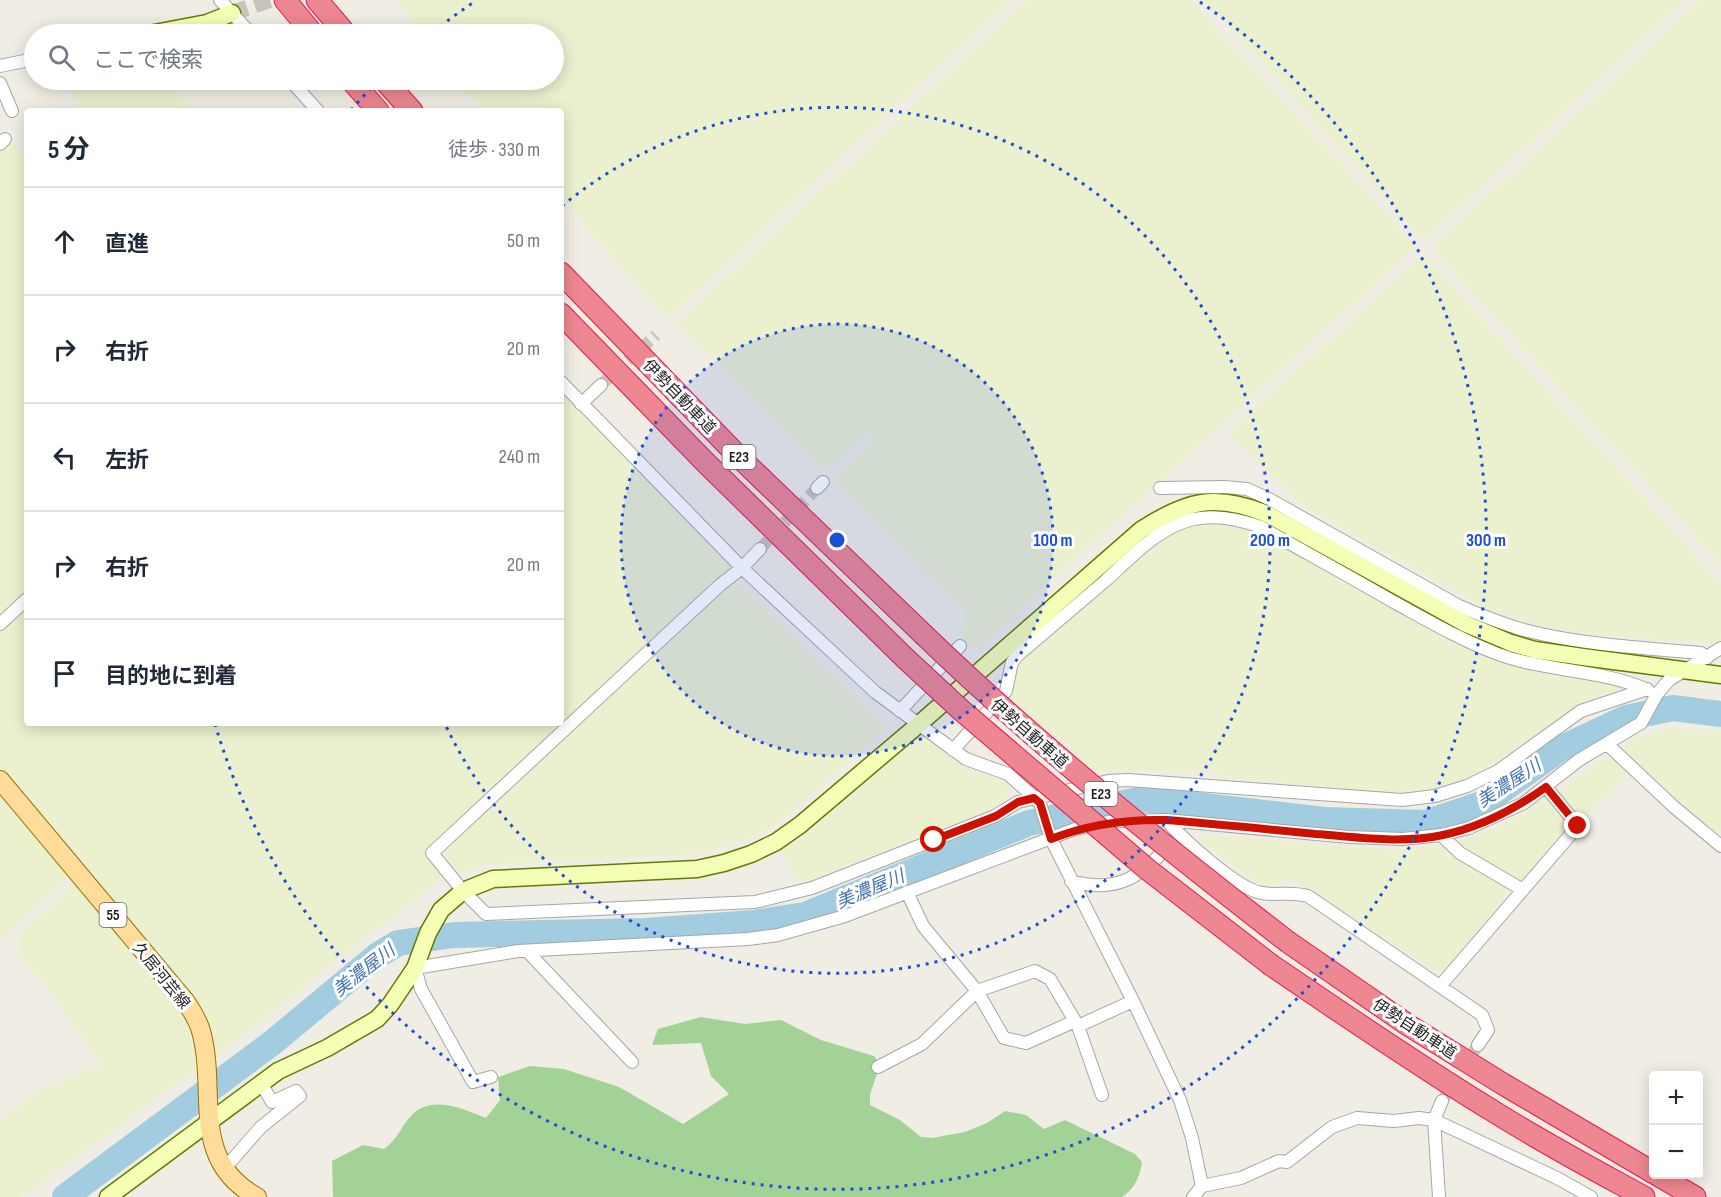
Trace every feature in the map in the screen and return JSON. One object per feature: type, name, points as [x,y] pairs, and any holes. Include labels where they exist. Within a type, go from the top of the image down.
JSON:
[{"type":"highway","points":[[285,0],[305,24]]},
{"type":"highway","points":[[317,0],[337,24]]},
{"type":"highway","points":[[329,0],[345,24]]},
{"type":"highway","points":[[360,90],[375,108]]},
{"type":"highway","points":[[393,90],[409,108]]},
{"type":"highway","name":"伊勢自動車道","points":[[564,276],[736,454],[980,689],[1086,782],[1288,942],[1408,1025],[1649,1171]]},
{"type":"highway","name":"伊勢自動車道","points":[[564,317],[707,464],[906,659],[961,710],[1147,869],[1272,965],[1391,1047],[1492,1111],[1644,1197]]},
{"type":"highway","name":"伊勢自動車道","points":[[1663,1179],[1695,1197]]},
{"type":"main road","name":"久居河芸線","points":[[0,780],[186,1002],[201,1030],[206,1060],[208,1115],[217,1153],[235,1181],[257,1197]]},
{"type":"street","points":[[220,0],[242,24]]},
{"type":"street","points":[[202,24],[232,13]]},
{"type":"street","points":[[0,66],[24,60]]},
{"type":"street","points":[[0,83],[12,111]]},
{"type":"street","points":[[299,90],[315,108]]},
{"type":"street","points":[[564,385],[742,568],[875,692],[974,763],[1008,774],[1037,801],[1071,881],[1133,1001],[1180,1100],[1192,1138],[1202,1186]]},
{"type":"street","points":[[581,404],[601,385]]},
{"type":"street","points":[[1160,488],[1247,489],[1269,499],[1459,606],[1527,631],[1597,644],[1701,653],[1707,658]]},
{"type":"street","points":[[108,1197],[150,1167],[208,1115],[278,1071],[327,1048],[377,1019],[390,1005],[417,963],[428,933],[441,910],[463,891],[492,879],[697,869],[724,864],[776,842],[800,825],[918,725],[1141,530],[1164,515],[1187,505],[1210,502],[1234,503],[1267,514],[1466,624],[1511,643],[1535,650],[1721,675]]},
{"type":"street","points":[[953,750],[1006,691],[1012,662],[1018,655],[1153,540],[1168,529],[1201,518],[1239,519],[1261,527],[1462,640],[1500,655],[1538,666],[1588,672],[1630,682],[1652,692]]},
{"type":"street","points":[[760,549],[432,853],[463,891],[486,914],[756,902],[812,888],[996,816],[1018,802],[1037,801],[1108,781],[1128,780],[1402,800],[1435,796],[1467,786],[1498,771],[1581,711],[1652,692],[1721,648]]},
{"type":"street","points":[[0,624],[24,602]]},
{"type":"street","points":[[900,711],[960,646]]},
{"type":"street","points":[[417,963],[527,951],[748,939],[778,935],[844,916],[1050,835],[1113,821],[1166,820],[1349,837],[1403,839],[1441,835],[1469,828],[1524,802],[1579,760],[1641,723],[1652,692]]},
{"type":"street","points":[[1607,744],[1674,807],[1721,846]]},
{"type":"street","points":[[1440,986],[1578,826],[1546,787]]},
{"type":"street","points":[[1166,820],[1179,834],[1244,888],[1261,893],[1293,892],[1308,896],[1482,1015],[1488,1030],[1478,1045]]},
{"type":"street","points":[[1071,881],[1091,886],[1104,886],[1125,881],[1150,864],[1179,834]]},
{"type":"street","points":[[1441,835],[1460,853],[1523,890]]},
{"type":"street","points":[[907,892],[923,926],[977,991],[1004,1038],[1026,1043],[1133,1001]]},
{"type":"street","points":[[527,951],[632,1062]]},
{"type":"street","points":[[417,963],[421,989],[473,1082],[491,1077]]},
{"type":"street","points":[[878,1067],[922,1044],[977,991],[1035,970],[1050,979],[1076,1023],[1102,1095]]},
{"type":"street","points":[[225,1168],[261,1127],[300,1096],[296,1091],[273,1102],[261,1083]]},
{"type":"street","points":[[1439,1197],[1434,1120],[1442,1101]]},
{"type":"street","points":[[1193,1197],[1202,1186],[1241,1178],[1278,1161],[1287,1162],[1332,1127],[1357,1118],[1394,1121],[1419,1118],[1434,1120],[1592,1197]]},
{"type":"green space","points":[[396,0],[1011,0],[670,316],[664,315],[564,201],[564,108],[481,108],[466,90],[564,90],[564,24],[414,24]]},
{"type":"green space","points":[[1028,0],[1190,0],[1415,245],[976,649],[966,642],[964,634],[966,608],[832,480],[876,440],[867,432],[828,469],[823,470],[678,324]]},
{"type":"green space","points":[[1204,0],[1685,0],[1426,238],[1421,237]]},
{"type":"green space","points":[[1701,0],[1721,0],[1721,564],[1433,250],[1435,244]]},
{"type":"green space","points":[[68,90],[174,90],[191,108],[75,108],[80,103]]},
{"type":"green space","points":[[10,141],[24,154],[24,596],[0,617],[0,150]]},
{"type":"green space","points":[[1422,255],[1721,584],[1721,638],[1714,643],[1598,635],[1540,626],[1489,609],[1304,507],[1228,433]]},
{"type":"green space","points":[[564,393],[731,568],[564,723]]},
{"type":"green space","points":[[1207,523],[1231,523],[1253,529],[1459,646],[1520,667],[1627,687],[1586,700],[1477,774],[1437,789],[1382,792],[1225,777],[1214,772],[1123,770],[1096,772],[1007,696],[1015,665],[1154,544],[1181,529]]},
{"type":"green space","points":[[738,583],[884,729],[786,817],[749,838],[701,854],[488,864],[460,873],[442,850],[726,588]]},
{"type":"green space","points":[[24,610],[24,726],[561,726],[425,852],[444,875],[216,1057],[209,1024],[203,1013],[0,769],[0,631]]},
{"type":"green space","points":[[1665,728],[1721,731],[1721,836],[1625,753],[1627,741]]},
{"type":"green space","points":[[917,738],[925,740],[966,768],[1003,781],[1010,788],[1000,806],[801,883],[781,851],[802,838]]},
{"type":"green space","points":[[1601,759],[1616,762],[1628,774],[1581,821],[1558,793]]},
{"type":"green space","points":[[0,790],[69,876],[0,940]]},
{"type":"green space","points":[[1548,796],[1570,824],[1540,857],[1525,879],[1517,880],[1462,847],[1459,841],[1514,819]]},
{"type":"green space","points":[[1201,835],[1395,850],[1441,845],[1465,863],[1510,889],[1441,975],[1309,888],[1291,880],[1265,886],[1245,875],[1200,839]]},
{"type":"green space","points":[[73,886],[78,886],[179,1007],[189,1026],[199,1067],[21,1197],[0,1197],[0,1122],[33,1093],[102,1064],[41,980],[21,957],[17,945],[22,932]]},
{"type":"green space","points":[[701,1017],[745,1024],[781,1020],[821,1040],[874,1056],[880,1065],[870,1094],[870,1105],[900,1120],[921,1137],[932,1138],[965,1132],[987,1123],[1005,1111],[1026,1115],[1044,1129],[1065,1120],[1135,1154],[1142,1162],[1138,1177],[1130,1191],[1122,1197],[333,1197],[332,1161],[363,1145],[384,1149],[411,1116],[419,1109],[428,1106],[447,1105],[486,1118],[500,1100],[498,1077],[530,1066],[564,1069],[619,1087],[683,1124],[729,1094],[711,1076],[701,1043],[652,1045],[658,1029]]},
{"type":"waterway","name":"美濃屋川","points":[[65,1197],[272,1043],[378,955],[398,943],[454,935],[646,931],[753,923],[805,915],[1029,823],[1143,799],[1325,820],[1425,823],[1484,803],[1560,749],[1626,718],[1673,708],[1721,714]]},
{"type":"tunnel","points":[[232,13],[270,0]]},
{"type":"tunnel","points":[[601,385],[656,335]]},
{"type":"tunnel","points":[[760,549],[817,488]]},
{"type":"tunnel","points":[[1442,1101],[1478,1045]]},
{"type":"route","points":[[934,840],[996,816],[1018,802],[1034,798],[1040,803],[1051,839],[1075,830],[1113,821],[1142,820],[1242,826],[1349,837],[1403,839],[1441,835],[1469,828],[1496,817],[1546,787],[1578,826]]}]
